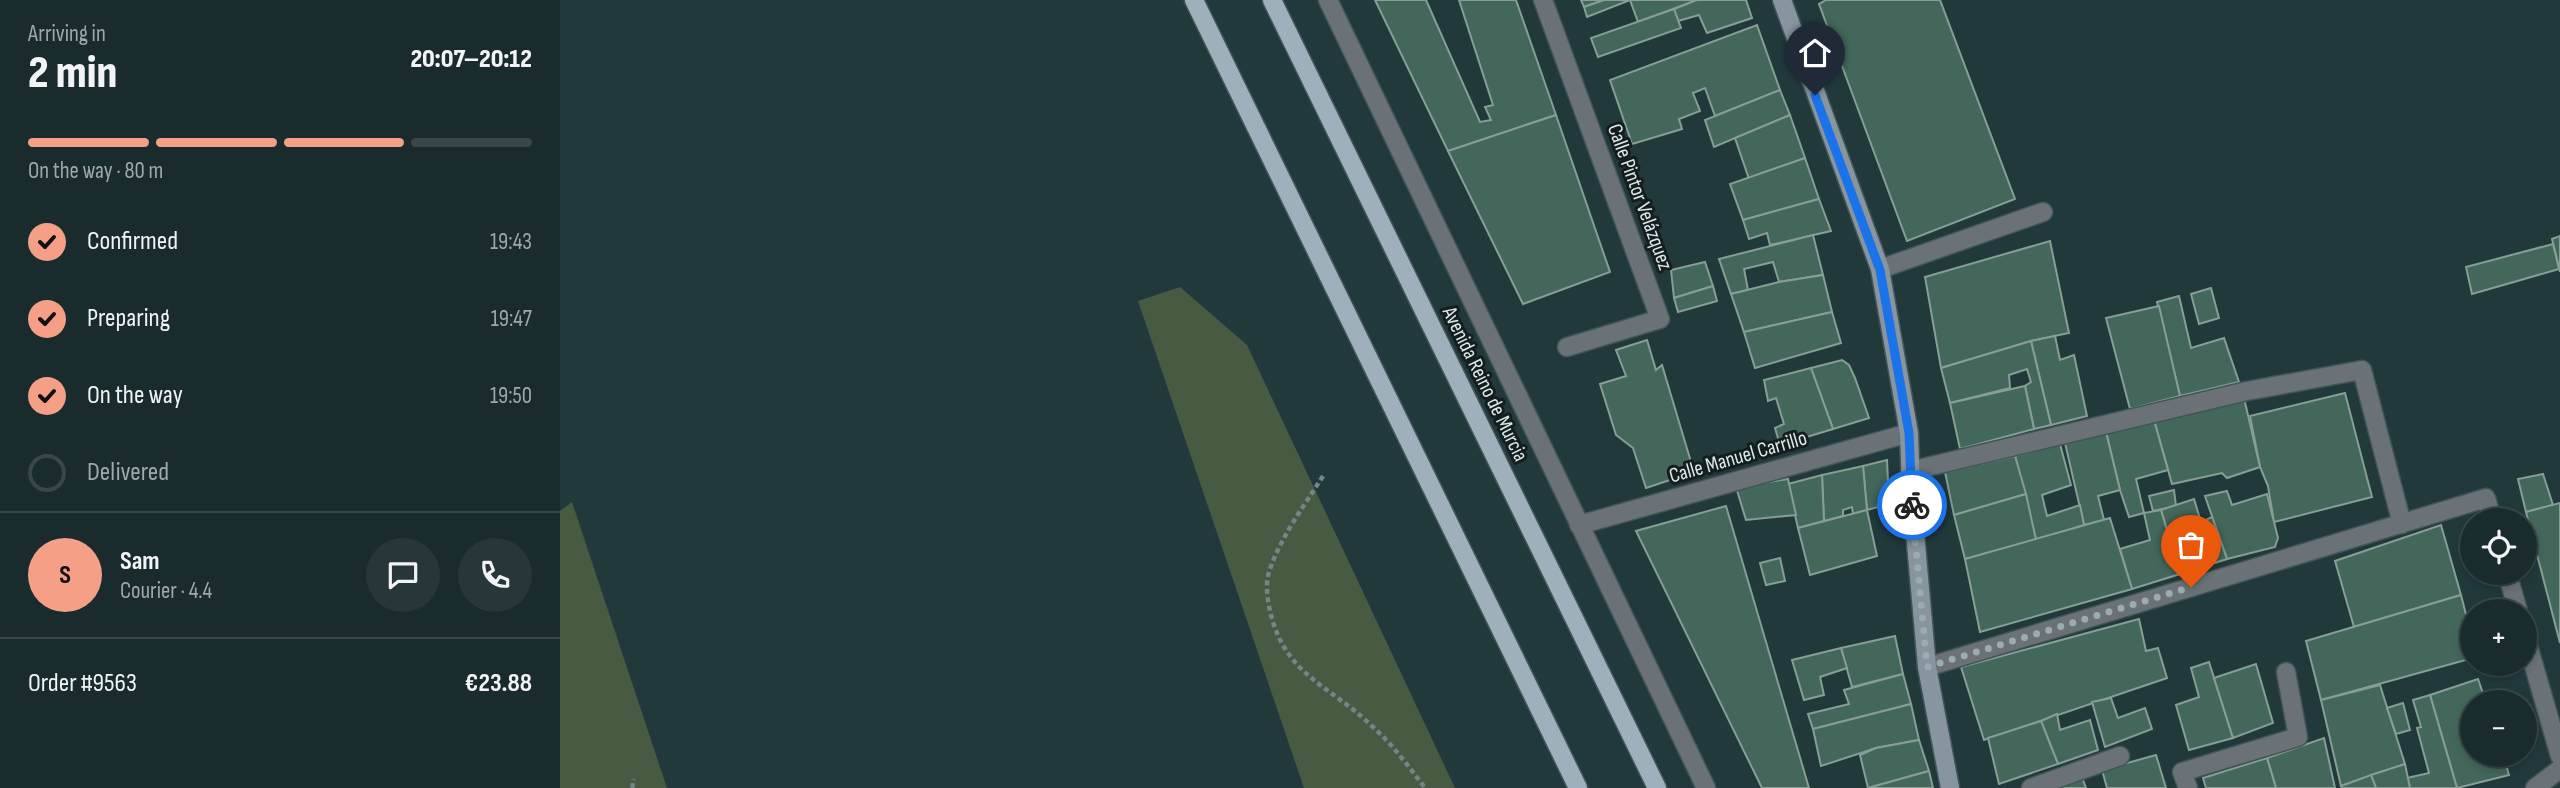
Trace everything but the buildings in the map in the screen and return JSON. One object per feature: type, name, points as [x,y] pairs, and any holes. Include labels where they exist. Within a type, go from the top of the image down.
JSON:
[{"type":"main road","points":[[1194,0],[1578,788]]},
{"type":"main road","name":"Avenida Reino de Murcia","points":[[1272,0],[1657,788]]},
{"type":"street","points":[[1328,0],[1706,788]]},
{"type":"street","name":"Calle Pintor Velázquez","points":[[1543,0],[1660,319],[1567,347]]},
{"type":"street","points":[[1782,0],[1880,270],[1909,433],[1927,667],[1950,788]]},
{"type":"street","points":[[1880,270],[2043,212]]},
{"type":"street","points":[[1910,471],[2247,391],[2362,370],[2402,524]]},
{"type":"street","name":"Calle Manuel Carrillo","points":[[1579,525],[1909,433]]},
{"type":"street","points":[[1927,667],[2486,498],[2489,508]]},
{"type":"street","points":[[2188,788],[2182,772],[2298,737],[2287,672]]},
{"type":"street","points":[[2537,676],[2560,756]]},
{"type":"street","points":[[2031,788],[2120,756]]},
{"type":"street","points":[[2535,788],[2560,769]]},
{"type":"path","points":[[1323,476],[1283,540],[1269,571],[1266,594],[1274,626],[1285,652],[1303,672],[1373,727],[1409,765],[1425,788]]},
{"type":"path","points":[[632,788],[634,779]]},
{"type":"green space","points":[[1180,287],[1247,345],[1455,788],[1304,788],[1138,301]]},
{"type":"green space","points":[[572,502],[667,788],[560,788],[560,511]]},
{"type":"way so far","points":[[1912,505],[1927,667],[2191,587]]},
{"type":"route","points":[[1815,95],[1880,270],[1909,433],[1912,505]]}]
